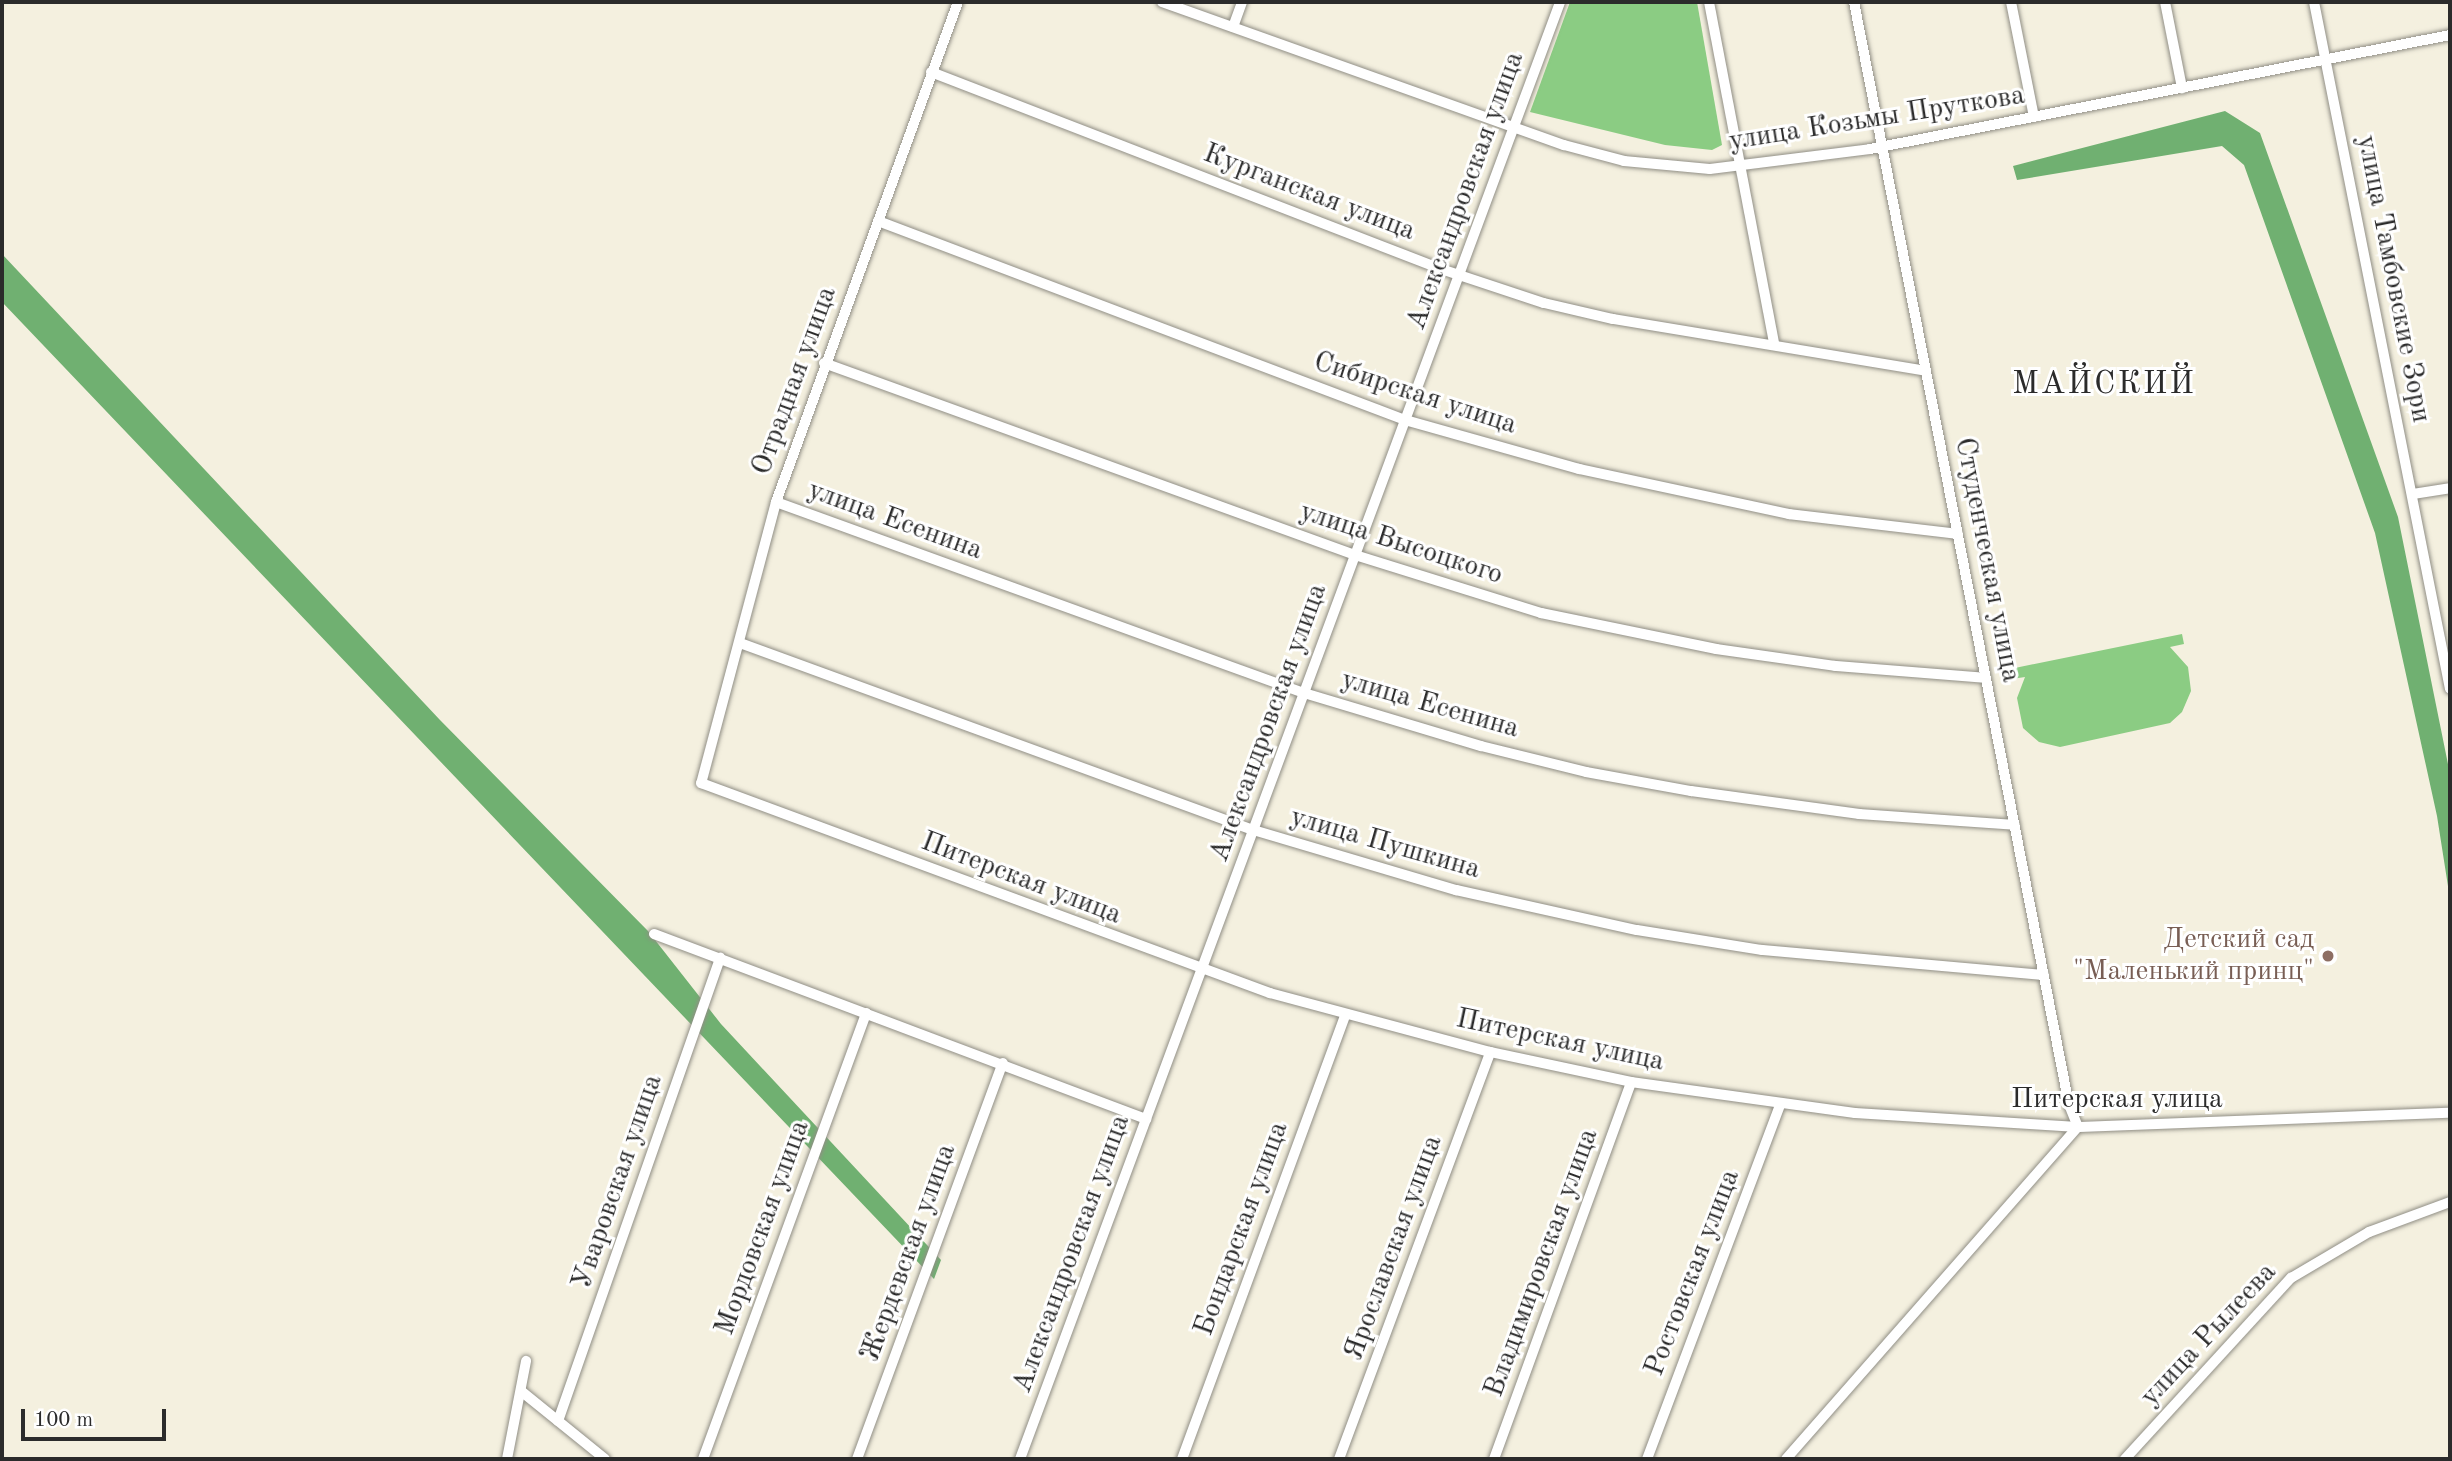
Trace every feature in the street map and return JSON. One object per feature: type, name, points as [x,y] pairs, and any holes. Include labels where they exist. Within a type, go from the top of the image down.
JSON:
[{"type":"street","name":"Отрадная улица","points":[[701,783],[776,502],[824,363],[958,2]]},
{"type":"street","name":"улица Козьмы Пруткова","points":[[1162,2],[1514,127],[1624,161],[1710,169],[1883,146],[2450,36]]},
{"type":"street","points":[[1233,27],[1242,2]]},
{"type":"street","name":"Александровская улица","points":[[1020,1459],[1560,2]]},
{"type":"street","points":[[1709,2],[1774,343]]},
{"type":"street","name":"Студенческая улица","points":[[1854,2],[2044,975],[2078,1127]]},
{"type":"street","points":[[2011,2],[2034,117]]},
{"type":"street","points":[[2165,2],[2182,88]]},
{"type":"street","name":"улица Тамбовские Зори","points":[[2314,2],[2450,689]]},
{"type":"street","name":"Курганская улица","points":[[931,72],[1459,275],[1613,319],[1774,343],[1926,371]]},
{"type":"street","name":"Сибирская улица","points":[[878,221],[1405,420],[1579,469],[1789,514],[1958,534]]},
{"type":"street","name":"улица Высоцкого","points":[[824,363],[1355,555],[1542,613],[1716,649],[1835,666],[1986,678]]},
{"type":"street","points":[[2413,494],[2450,488]]},
{"type":"street","name":"улица Есенина","points":[[776,502],[1304,693],[1586,772],[1858,814],[2015,825]]},
{"type":"street","name":"улица Пушкина","points":[[740,643],[1253,830],[1456,890],[1637,930],[1788,953],[2044,975]]},
{"type":"street","name":"Питерская улица","points":[[701,783],[1201,971],[1345,1015],[1490,1052],[1631,1082],[1781,1103],[2078,1127],[2450,1113]]},
{"type":"street","points":[[654,934],[1146,1119]]},
{"type":"street","name":"Уваровская улица","points":[[558,1421],[720,958]]},
{"type":"street","name":"Мордовская улица","points":[[703,1459],[866,1013]]},
{"type":"street","name":"Бондарская улица","points":[[1182,1459],[1345,1015]]},
{"type":"street","name":"Ярославская улица","points":[[1339,1459],[1490,1052]]},
{"type":"street","name":"Жердевская улица","points":[[857,1459],[1003,1063]]},
{"type":"street","name":"Владимировская улица","points":[[1494,1459],[1631,1082]]},
{"type":"street","name":"Ростовская улица","points":[[1647,1459],[1781,1103]]},
{"type":"street","points":[[1786,1459],[2078,1127]]},
{"type":"street","name":"улица Рылеева","points":[[2125,1459],[2291,1278],[2369,1232],[2450,1202]]},
{"type":"street","points":[[507,1459],[526,1361]]},
{"type":"street","points":[[521,1391],[605,1459]]},
{"type":"green space","points":[[1570,2],[1697,2],[1722,145],[1712,150],[1665,145],[1530,112]]},
{"type":"green space","points":[[2225,111],[2260,133],[2398,517],[2450,774],[2450,899],[2437,816],[2375,533],[2244,165],[2222,146],[2017,180],[2013,166]]},
{"type":"green space","points":[[2,254],[440,720],[648,931],[721,1024],[941,1260],[934,1279],[2,302]]},
{"type":"green space","points":[[2182,634],[2184,644],[2170,647],[2188,667],[2191,691],[2182,712],[2170,723],[2060,747],[2039,742],[2023,728],[2017,698],[2025,677],[2012,679],[2010,669]]},
{"type":"place","name":"Детский сад \"Маленький принц\"","points":[[2328,956]]},
{"type":"district","name":"МАЙСКИЙ","points":[[2104,385]]}]
